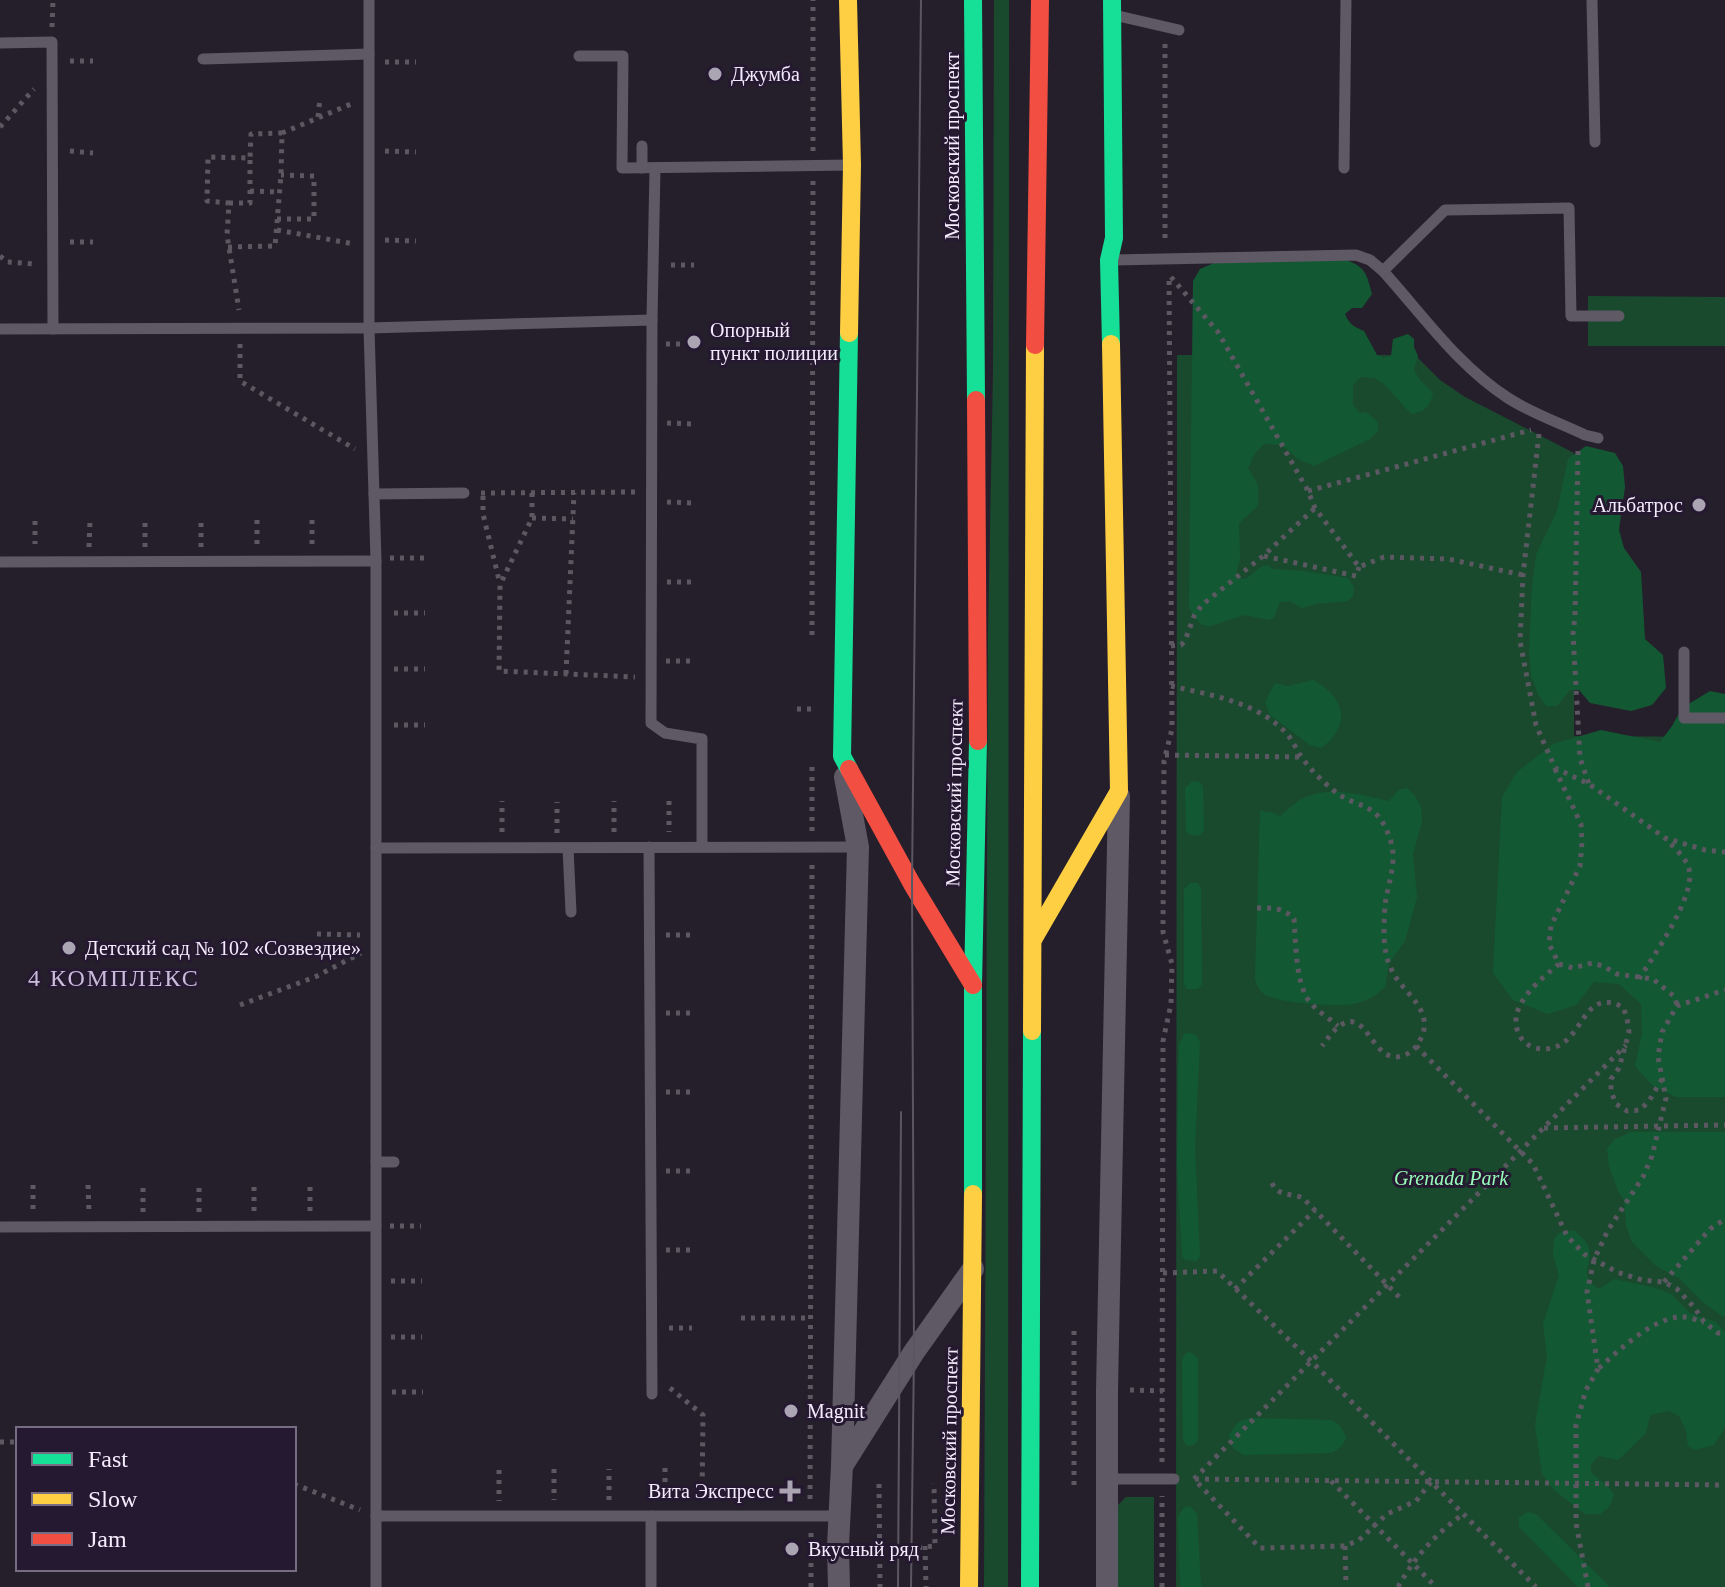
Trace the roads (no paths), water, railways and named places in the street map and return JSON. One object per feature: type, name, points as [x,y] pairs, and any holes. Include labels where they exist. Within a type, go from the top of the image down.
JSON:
[{"type":"main road","points":[[848,0],[852,165],[842,756],[912,884],[973,985]]},
{"type":"main road","name":"Московский проспект","points":[[969,1587],[978,721],[973,0]]},
{"type":"main road","points":[[1030,1587],[1033,482],[1040,0]]},
{"type":"main road","points":[[1032,941],[1119,791],[1109,260],[1114,238],[1112,7]]},
{"type":"street","points":[[839,1587],[858,847],[842,756]]},
{"type":"street","points":[[1107,1587],[1107,1374],[1119,791]]},
{"type":"street","points":[[842,1465],[914,1352],[973,1268]]},
{"type":"lane","points":[[369,0],[369,328],[376,559],[376,1587]]},
{"type":"lane","points":[[1344,168],[1346,0]]},
{"type":"lane","points":[[1592,0],[1595,142]]},
{"type":"lane","points":[[1112,7],[1179,30]]},
{"type":"lane","points":[[0,43],[52,42],[53,329]]},
{"type":"lane","points":[[579,56],[623,56],[628,80],[622,168],[852,165]]},
{"type":"lane","points":[[203,59],[369,58]]},
{"type":"lane","points":[[642,146],[649,168],[652,320],[651,723],[665,733],[702,739],[702,847]]},
{"type":"lane","points":[[1383,271],[1445,210],[1569,208],[1571,316],[1619,316]]},
{"type":"lane","points":[[1109,260],[1356,255],[1370,260],[1483,380],[1509,399],[1585,435],[1598,438]]},
{"type":"lane","points":[[0,329],[369,328],[652,320]]},
{"type":"lane","points":[[374,494],[464,493]]},
{"type":"lane","points":[[0,562],[376,559]]},
{"type":"lane","points":[[1684,652],[1684,718],[1725,718]]},
{"type":"lane","points":[[649,847],[652,1394]]},
{"type":"lane","points":[[376,848],[858,847]]},
{"type":"lane","points":[[563,848],[571,912]]},
{"type":"lane","points":[[376,1162],[394,1162]]},
{"type":"lane","points":[[0,1227],[376,1226]]},
{"type":"lane","points":[[1107,1479],[1168,1479]]},
{"type":"lane","points":[[376,1516],[840,1516]]},
{"type":"lane","points":[[651,1516],[651,1587]]},
{"type":"tram line","points":[[911,1587],[914,1352],[912,884],[921,0]]},
{"type":"tram line","points":[[898,1587],[901,1112]]},
{"type":"place","name":"Джумба","points":[[715,74]]},
{"type":"place","name":"Опорный пункт полиции","points":[[694,342]]},
{"type":"place","name":"Альбатрос","points":[[1699,505]]},
{"type":"place","name":"Детский сад № 102 «Созвездие»","points":[[69,948]]},
{"type":"place","name":"Magnit","points":[[791,1411]]},
{"type":"place","name":"Вита Экспресс","points":[[790,1491]]},
{"type":"place","name":"Вкусный ряд","points":[[792,1549]]},
{"type":"district","name":"4 КОМПЛЕКС","points":[[114,978]]},
{"type":"park label","name":"Grenada Park","points":[[1451,1178]]}]
